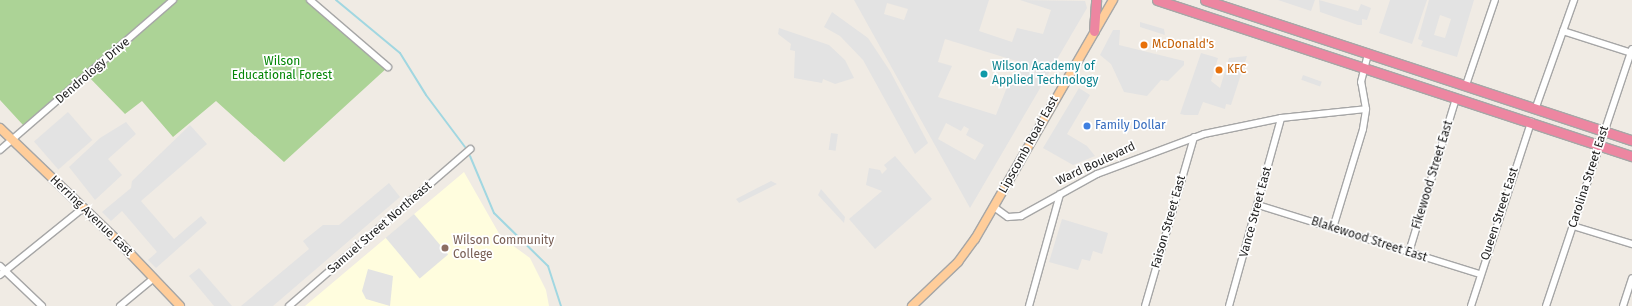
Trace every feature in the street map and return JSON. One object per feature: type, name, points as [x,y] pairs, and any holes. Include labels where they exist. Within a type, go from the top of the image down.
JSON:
[{"type":"highway","points":[[1094,31],[1096,0]]},
{"type":"highway","points":[[1157,0],[1632,156]]},
{"type":"highway","points":[[1205,0],[1368,54],[1536,107],[1632,140]]},
{"type":"main road","name":"Lipscomb Road East","points":[[994,207],[1113,0]]},
{"type":"main road","name":"Herring Avenue East","points":[[0,128],[154,278],[180,306]]},
{"type":"main road","points":[[912,306],[958,262],[994,207]]},
{"type":"street","name":"Dendrology Drive","points":[[0,150],[13,141],[173,0]]},
{"type":"street","points":[[310,0],[388,67]]},
{"type":"street","points":[[1466,85],[1495,0]]},
{"type":"street","points":[[1536,107],[1574,0]]},
{"type":"street","points":[[1563,31],[1632,52]]},
{"type":"street","name":"Carolina Street East","points":[[1546,306],[1604,130],[1632,52]]},
{"type":"street","points":[[1333,228],[1363,129],[1366,109],[1361,82],[1363,68],[1368,54]]},
{"type":"street","name":"Fikewood Street East","points":[[1409,252],[1456,98]]},
{"type":"street","name":"Ward Boulevard","points":[[994,207],[1014,218],[1134,158],[1194,137],[1281,118],[1366,109]]},
{"type":"street","name":"Vance Street East","points":[[1229,306],[1281,118]]},
{"type":"street","name":"Queen Street East","points":[[1470,306],[1531,122]]},
{"type":"street","name":"Faison Street East","points":[[1145,306],[1194,137]]},
{"type":"street","name":"Samuel Street Northeast","points":[[289,306],[470,149]]},
{"type":"street","points":[[1029,306],[1060,194]]},
{"type":"street","name":"Blakewood Street East","points":[[1258,205],[1480,274]]},
{"type":"street","points":[[42,306],[2,271],[83,208]]},
{"type":"street","points":[[1573,226],[1632,244]]},
{"type":"street","points":[[120,306],[154,278]]},
{"type":"street","points":[[1623,306],[1632,278]]},
{"type":"shaded area","points":[[854,0],[989,0],[979,31],[1012,42],[1017,28],[1043,34],[1051,10],[1020,0],[1085,1],[1087,8],[970,208]],"holes":[[[887,3],[908,9],[904,20],[884,14]],[[945,39],[1023,63],[1017,83],[1009,82],[996,115],[938,97],[952,66],[938,62]],[[946,123],[961,131],[964,126],[969,129],[966,135],[984,145],[975,160],[938,139]]]},
{"type":"shaded area","points":[[1278,0],[1315,0],[1311,11]]},
{"type":"shaded area","points":[[1319,0],[1358,11],[1361,4],[1371,8],[1367,20],[1362,19],[1362,25],[1358,25],[1320,12]]},
{"type":"shaded area","points":[[1390,0],[1427,0],[1412,44],[1379,33]]},
{"type":"shaded area","points":[[1429,0],[1474,0],[1457,57],[1421,46],[1423,41],[1418,39]],"holes":[[[1440,15],[1451,19],[1445,38],[1434,35]]]},
{"type":"shaded area","points":[[832,12],[868,38],[890,71],[928,143],[915,154],[863,60],[840,36],[824,27]]},
{"type":"shaded area","points":[[1140,22],[1164,29],[1165,35],[1140,27]]},
{"type":"shaded area","points":[[779,28],[829,45],[845,60],[854,78],[835,84],[823,79],[822,83],[794,78],[795,51],[790,50],[791,44],[778,34]]},
{"type":"shaded area","points":[[1113,30],[1120,30],[1119,45],[1184,61],[1184,65],[1168,81],[1161,80],[1147,96],[1124,92],[1111,64],[1100,55]]},
{"type":"shaded area","points":[[1201,53],[1218,58],[1211,81],[1220,88],[1229,58],[1247,56],[1231,105],[1226,104],[1225,109],[1203,102],[1198,115],[1180,114]]},
{"type":"shaded area","points":[[1303,75],[1322,82],[1320,87],[1301,80]]},
{"type":"shaded area","points":[[1079,88],[1090,95],[1067,134],[1087,146],[1095,156],[1073,165],[1043,148]]},
{"type":"shaded area","points":[[68,112],[92,140],[58,169],[34,142]]},
{"type":"shaded area","points":[[126,122],[136,134],[108,159],[122,175],[95,200],[69,167],[100,138]]},
{"type":"shaded area","points":[[190,125],[207,144],[141,201],[174,239],[201,216],[207,223],[156,268],[148,260],[157,252],[122,211],[111,221],[102,212],[131,188],[132,181]]},
{"type":"shaded area","points":[[831,133],[838,134],[836,151],[829,150]]},
{"type":"shaded area","points":[[895,156],[932,199],[875,249],[849,219],[882,191],[866,185],[869,168],[880,170],[882,174],[887,169],[884,165]]},
{"type":"shaded area","name":"Wilson Community College","points":[[464,172],[501,237],[530,258],[546,290],[549,306],[305,306]]},
{"type":"shaded area","points":[[771,181],[777,184],[739,203],[736,199]]},
{"type":"shaded area","points":[[389,183],[400,197],[273,306],[241,306],[309,249],[303,241],[323,225],[339,225]]},
{"type":"shaded area","points":[[821,189],[845,217],[844,223],[818,195]]},
{"type":"shaded area","points":[[414,214],[448,255],[420,278],[386,238]]},
{"type":"shaded area","points":[[1062,219],[1108,233],[1102,254],[1093,251],[1090,261],[1082,259],[1078,270],[1049,262]]},
{"type":"shaded area","points":[[199,268],[232,306],[214,306],[189,276]]},
{"type":"shaded area","points":[[368,269],[393,276],[390,306],[366,299],[362,291]]},
{"type":"green space","name":"Wilson Educational Forest","points":[[0,0],[313,0],[388,67],[284,162],[216,101],[173,137],[142,101],[125,114],[84,72],[23,125],[0,100]]},
{"type":"waterway","points":[[336,0],[400,53],[426,95],[465,147]]},
{"type":"waterway","points":[[470,156],[494,213],[548,266],[561,306]]},
{"type":"place","name":"McDonald's","points":[[1144,45]]},
{"type":"place","name":"KFC","points":[[1219,70]]},
{"type":"place","name":"Wilson Academy of Applied Technology","points":[[984,74]]},
{"type":"place","name":"Family Dollar","points":[[1087,126]]},
{"type":"place","name":"Wilson Community College","points":[[445,248]]}]
